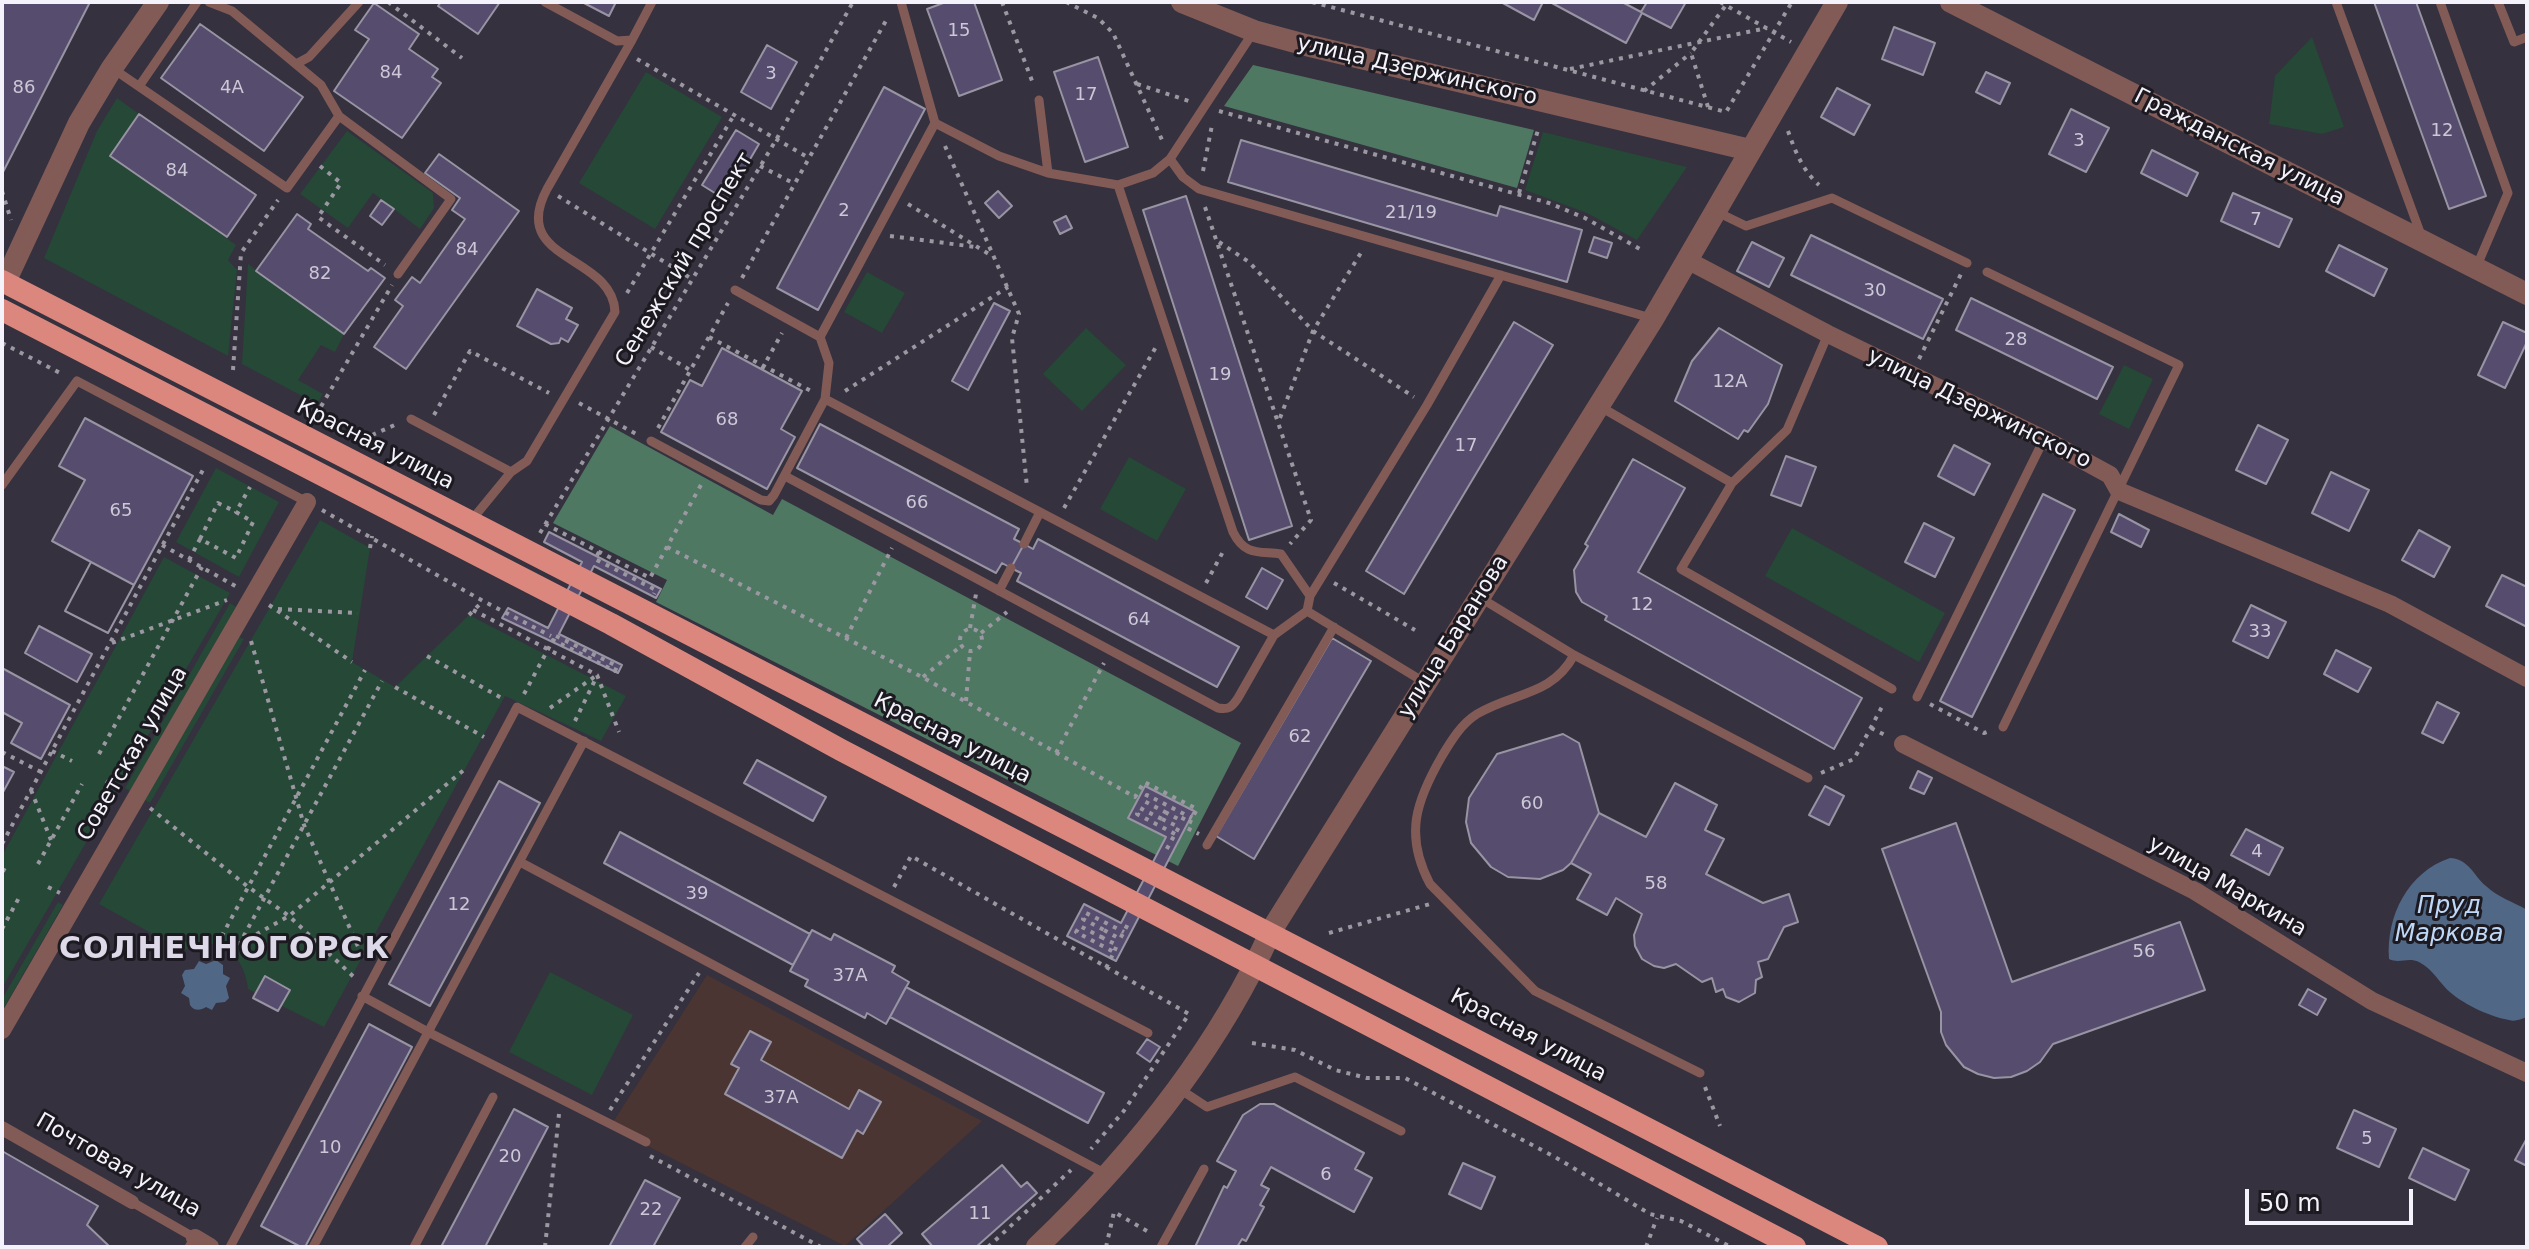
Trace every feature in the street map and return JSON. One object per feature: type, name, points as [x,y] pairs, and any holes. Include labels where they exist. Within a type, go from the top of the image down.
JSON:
[{"type":"highway","name":"Красная улица","points":[[4,281],[469,523],[1271,931],[1877,1247]]},
{"type":"highway","points":[[2,310],[611,624],[841,750],[1795,1247]]},
{"type":"street","points":[[4,281],[79,123],[112,68],[158,2]]},
{"type":"street","name":"улица Дзержинского","points":[[1182,2],[1254,31],[1750,150]]},
{"type":"street","name":"улица Баранова","points":[[1037,1247],[1107,1175],[1178,1088],[1256,966],[1271,931],[1653,319],[1837,2]]},
{"type":"street","name":"Гражданская улица","points":[[1951,2],[2527,294]]},
{"type":"street","points":[[1709,139],[1723,150],[1727,160],[1727,190]]},
{"type":"street","name":"улица Дзержинского","points":[[1687,260],[1828,334],[2044,439],[2110,475],[2119,491],[2390,604],[2527,678]]},
{"type":"street","name":"Советская улица","points":[[2,1030],[135,799],[240,598],[307,502]]},
{"type":"street","name":"улица Маркина","points":[[1903,744],[2195,891],[2372,1001],[2527,1073]]},
{"type":"street","name":"Почтовая улица","points":[[2,1128],[132,1202]]},
{"type":"lane","points":[[140,85],[197,2]]},
{"type":"lane","points":[[209,2],[232,11],[321,85],[339,116],[451,199],[398,274]]},
{"type":"lane","points":[[296,64],[309,57],[359,2]]},
{"type":"lane","points":[[545,2],[617,41],[632,40]]},
{"type":"lane","points":[[469,523],[511,472],[527,461],[615,312],[614,299],[607,285],[548,244],[539,230],[537,214],[547,189],[652,2]]},
{"type":"lane","points":[[820,337],[935,123],[901,2]]},
{"type":"lane","points":[[2336,2],[2424,242]]},
{"type":"lane","points":[[2440,2],[2508,193],[2476,268]]},
{"type":"lane","points":[[2498,2],[2514,42],[2527,37]]},
{"type":"lane","points":[[935,123],[999,156],[1048,173],[1118,185],[1153,173],[1170,159],[1254,31]]},
{"type":"lane","points":[[112,68],[287,188],[339,116]]},
{"type":"lane","points":[[1039,100],[1048,173]]},
{"type":"lane","points":[[1170,159],[1183,177],[1199,189],[1653,319]]},
{"type":"lane","points":[[1118,185],[1233,532],[1240,546],[1251,551],[1281,554],[1310,596]]},
{"type":"lane","points":[[1715,211],[1746,226],[1832,198],[1967,263]]},
{"type":"lane","points":[[1987,272],[2179,365],[2003,727]]},
{"type":"lane","points":[[785,476],[1218,708],[1226,709],[1233,707],[1274,635],[1307,611],[1310,596],[1427,405],[1501,275]]},
{"type":"lane","points":[[651,441],[761,500],[769,501],[785,476],[825,399],[829,363],[820,337],[735,290]]},
{"type":"lane","points":[[1828,334],[1787,430],[1732,483],[1681,569],[1892,689]]},
{"type":"lane","points":[[3,480],[77,381],[307,502]]},
{"type":"lane","points":[[825,399],[1274,635]]},
{"type":"lane","points":[[1599,406],[1732,483]]},
{"type":"lane","points":[[411,419],[511,472]]},
{"type":"lane","points":[[1917,697],[2044,439]]},
{"type":"lane","points":[[1024,544],[1040,512]]},
{"type":"lane","points":[[999,591],[1011,568]]},
{"type":"lane","points":[[1479,597],[1574,655],[1808,778]]},
{"type":"lane","points":[[1307,611],[1426,683]]},
{"type":"lane","points":[[1207,845],[1334,627]]},
{"type":"lane","points":[[1574,655],[1566,671],[1553,682],[1474,715],[1459,730],[1431,776],[1417,807],[1415,839],[1421,867],[1430,884],[1535,991],[1700,1073]]},
{"type":"lane","points":[[230,1247],[517,707],[1148,1033]]},
{"type":"lane","points":[[313,1247],[584,741]]},
{"type":"lane","points":[[520,862],[1107,1175]]},
{"type":"lane","points":[[364,992],[428,1032],[603,1120],[643,1146]]},
{"type":"lane","points":[[1178,1088],[1207,1107],[1295,1077],[1401,1131]]},
{"type":"lane","points":[[414,1247],[493,1097]]},
{"type":"lane","points":[[1163,1244],[1204,1169]]},
{"type":"lane","name":"Почтовая улица","points":[[132,1202],[198,1244]]},
{"type":"lane","points":[[745,1247],[753,1237]]},
{"type":"path","points":[[388,2],[462,58]]},
{"type":"path","name":"Сенежский проспект","points":[[540,533],[776,140],[853,2]]},
{"type":"path","points":[[1002,2],[1039,100]]},
{"type":"path","points":[[1066,2],[1098,18],[1113,33],[1170,159]]},
{"type":"path","points":[[1312,2],[1726,112],[1792,2]]},
{"type":"path","points":[[1644,91],[1691,53],[1723,3],[1808,52]]},
{"type":"path","points":[[427,427],[470,351],[651,441],[890,15]]},
{"type":"path","points":[[1567,70],[1767,28]]},
{"type":"path","points":[[625,52],[809,158]]},
{"type":"path","points":[[1691,53],[1708,107]]},
{"type":"path","points":[[1137,84],[1204,107],[1519,194],[1585,218],[1640,249]]},
{"type":"path","points":[[1223,98],[1215,110],[1199,189],[1311,520],[1281,554]]},
{"type":"path","points":[[615,312],[734,115]]},
{"type":"path","points":[[935,123],[1019,314],[1012,338],[1029,506]]},
{"type":"path","points":[[1787,129],[1796,154],[1811,179],[1832,198]]},
{"type":"path","points":[[1519,194],[1538,130]]},
{"type":"path","points":[[308,158],[341,183],[318,217],[398,274],[362,341],[316,415]]},
{"type":"path","points":[[760,166],[795,184]]},
{"type":"path","points":[[233,370],[241,253],[287,188]]},
{"type":"path","points":[[547,189],[692,279]]},
{"type":"path","points":[[896,197],[994,257]]},
{"type":"path","points":[[875,234],[979,248]]},
{"type":"path","points":[[1279,421],[1313,331],[1369,238]]},
{"type":"path","points":[[1217,241],[1249,262],[1313,331],[1427,405]]},
{"type":"path","points":[[1912,375],[1967,263]]},
{"type":"path","points":[[709,337],[825,399],[847,390],[1008,287]]},
{"type":"path","points":[[763,368],[789,320]]},
{"type":"path","points":[[1058,521],[1166,328]]},
{"type":"path","points":[[2,343],[77,381]]},
{"type":"path","points":[[651,347],[690,370]]},
{"type":"path","points":[[363,439],[411,419]]},
{"type":"path","points":[[2,844],[212,453]]},
{"type":"path","points":[[545,524],[598,554],[650,578],[708,472]]},
{"type":"path","points":[[236,512],[256,476]]},
{"type":"path","points":[[307,502],[483,601],[617,666],[615,671],[553,640],[517,707],[427,656]]},
{"type":"path","points":[[189,560],[218,503],[253,522],[236,558],[200,539]]},
{"type":"path","points":[[1199,595],[1233,532]]},
{"type":"path","points":[[370,548],[372,536]]},
{"type":"path","points":[[846,638],[898,536]]},
{"type":"path","points":[[162,545],[202,567],[240,598],[275,609],[358,613]]},
{"type":"path","points":[[667,547],[922,677],[1135,797],[1144,782],[1197,809],[1187,828],[1201,835]]},
{"type":"path","points":[[99,754],[202,567]]},
{"type":"path","points":[[1323,577],[1415,630]]},
{"type":"path","points":[[961,646],[961,635],[970,629],[979,579]]},
{"type":"path","points":[[110,644],[240,598]]},
{"type":"path","points":[[240,598],[304,825],[372,978]]},
{"type":"path","points":[[483,601],[471,612],[597,675],[619,732]]},
{"type":"path","points":[[981,633],[1020,602]]},
{"type":"path","points":[[275,609],[352,662]]},
{"type":"path","points":[[970,629],[981,633]]},
{"type":"path","points":[[961,646],[970,652],[977,650],[982,644],[981,633]]},
{"type":"path","points":[[922,677],[961,646]]},
{"type":"path","points":[[1056,753],[1111,651]]},
{"type":"path","points":[[965,702],[970,652]]},
{"type":"path","points":[[217,945],[365,670]]},
{"type":"path","points":[[569,734],[597,675]]},
{"type":"path","points":[[234,954],[382,681]]},
{"type":"path","points":[[239,944],[289,916],[496,744],[395,687]]},
{"type":"path","points":[[1808,778],[1854,759],[1892,689]]},
{"type":"path","points":[[1917,697],[1984,733],[2003,727]]},
{"type":"path","points":[[52,751],[72,761]]},
{"type":"path","points":[[2,752],[41,772]]},
{"type":"path","points":[[38,864],[82,784]]},
{"type":"path","points":[[31,790],[51,840]]},
{"type":"path","points":[[1185,814],[1182,821],[1144,801],[1147,795],[1185,814],[1192,818]]},
{"type":"path","points":[[135,799],[289,916],[364,992]]},
{"type":"path","points":[[1140,808],[1162,819],[1179,827],[1175,834],[1137,814],[1140,808]]},
{"type":"path","points":[[1162,819],[1165,812]]},
{"type":"path","points":[[887,898],[911,856],[1189,1014],[1123,1112],[1040,1202],[988,1247]]},
{"type":"path","points":[[2,869],[10,873]]},
{"type":"path","points":[[2,929],[21,894]]},
{"type":"path","points":[[1329,933],[1446,900]]},
{"type":"path","points":[[1086,913],[1124,932],[1120,939],[1104,930],[1083,919],[1086,913]]},
{"type":"path","points":[[1106,968],[1114,952],[1117,945],[1080,926],[1076,932],[1114,952]]},
{"type":"path","points":[[1101,937],[1104,930]]},
{"type":"path","points":[[603,1120],[706,961]]},
{"type":"path","points":[[1252,1043],[1295,1050],[1335,1070],[1367,1078],[1405,1078],[1555,1157],[1657,1218],[1681,1221],[1731,1247]]},
{"type":"path","points":[[1700,1073],[1720,1126]]},
{"type":"path","points":[[545,1247],[560,1098]]},
{"type":"path","points":[[643,1146],[821,1247]]},
{"type":"path","points":[[1106,1247],[1114,1212],[1163,1244]]},
{"type":"path","points":[[1646,1247],[1657,1218]]},
{"type":"shaded area","points":[[707,975],[982,1121],[845,1246],[610,1127]]},
{"type":"green space","points":[[2312,37],[2344,127],[2322,134],[2269,124],[2275,76]]},
{"type":"green space","points":[[1253,65],[1534,130],[1517,188],[1224,106]]},
{"type":"green space","points":[[646,72],[722,117],[655,229],[579,183]]},
{"type":"green space","points":[[117,98],[139,114],[110,156],[236,245],[228,260],[237,270],[228,356],[44,258],[97,131]]},
{"type":"green space","points":[[347,131],[433,193],[434,208],[420,229],[373,193],[348,228],[300,194]]},
{"type":"green space","points":[[1543,132],[1687,167],[1637,240],[1587,213],[1525,190]]},
{"type":"green space","points":[[248,264],[344,334],[335,352],[321,345],[298,380],[323,394],[317,404],[242,364]]},
{"type":"green space","points":[[867,272],[905,293],[882,333],[844,312]]},
{"type":"green space","points":[[1086,328],[1126,365],[1082,411],[1043,374]]},
{"type":"green space","points":[[2124,365],[2153,379],[2129,429],[2099,414]]},
{"type":"green space","points":[[610,426],[773,515],[782,499],[1241,743],[1178,866],[656,602],[667,580],[553,523]]},
{"type":"green space","points":[[1129,457],[1186,489],[1157,541],[1100,509]]},
{"type":"green space","points":[[216,468],[279,502],[239,577],[176,542]]},
{"type":"green space","points":[[320,520],[370,548],[352,662],[395,687],[469,615],[626,696],[601,741],[505,696],[324,1027],[248,989],[241,965],[227,949],[207,943],[183,951],[99,904]]},
{"type":"green space","points":[[1792,528],[1945,613],[1919,662],[1765,576]]},
{"type":"green space","points":[[164,557],[230,593],[2,988],[2,856]]},
{"type":"green space","points":[[230,603],[236,607],[130,791],[125,788]]},
{"type":"green space","points":[[239,637],[244,639],[150,803],[145,800]]},
{"type":"green space","points":[[58,902],[63,905],[2,1011],[2,999]]},
{"type":"green space","points":[[550,972],[633,1015],[592,1095],[509,1052]]},
{"type":"water","name":"Пруд Маркова","points":[[2450,858],[2462,861],[2495,893],[2527,910],[2527,1017],[2511,1021],[2486,1013],[2457,997],[2419,962],[2389,959],[2391,927],[2403,898],[2422,874]]},
{"type":"water","points":[[216,960],[223,965],[223,974],[230,978],[226,986],[229,998],[216,1003],[212,1010],[206,1007],[195,1009],[190,1005],[189,998],[181,993],[185,986],[182,975],[185,970],[194,969],[199,961],[206,964]]},
{"type":"building","points":[[2,2],[90,2],[2,174]]},
{"type":"building","points":[[441,2],[500,2],[478,34],[438,6]]},
{"type":"building","points":[[582,2],[616,2],[609,16]]},
{"type":"building","points":[[946,2],[974,2],[1002,80],[959,96],[927,9]]},
{"type":"building","points":[[1501,2],[1543,2],[1534,20]]},
{"type":"building","points":[[1550,2],[1622,2],[1641,12],[1647,2],[1686,2],[1671,28],[1642,13],[1626,43]]},
{"type":"building","points":[[2374,2],[2416,2],[2486,196],[2449,209]]},
{"type":"building","points":[[374,3],[419,34],[409,49],[438,69],[432,77],[441,83],[402,138],[334,91],[369,39],[355,30]]},
{"type":"building","points":[[200,24],[303,97],[264,151],[161,78]]},
{"type":"building","points":[[1894,27],[1935,43],[1923,75],[1882,59]]},
{"type":"building","points":[[767,45],[797,62],[771,109],[741,92]]},
{"type":"building","points":[[1098,57],[1128,147],[1085,162],[1054,72]]},
{"type":"building","points":[[1986,72],[2010,83],[2000,104],[1976,92]]},
{"type":"building","points":[[884,87],[925,109],[818,310],[777,288]]},
{"type":"building","points":[[1837,88],[1870,105],[1854,135],[1821,117]]},
{"type":"building","points":[[2071,109],[2109,128],[2086,172],[2049,154]]},
{"type":"building","points":[[139,114],[256,195],[227,237],[110,156]]},
{"type":"building","points":[[736,130],[759,144],[726,200],[702,185]]},
{"type":"building","points":[[1241,140],[1497,216],[1500,206],[1582,230],[1567,282],[1228,182]]},
{"type":"building","points":[[2152,150],[2198,173],[2187,196],[2141,173]]},
{"type":"building","points":[[439,154],[519,211],[406,369],[374,347],[403,306],[395,300],[412,277],[420,283],[465,219],[452,210],[460,198],[425,173]]},
{"type":"building","points":[[998,191],[1012,206],[999,218],[985,203]]},
{"type":"building","points":[[2233,193],[2292,219],[2279,247],[2221,221]]},
{"type":"building","points":[[1186,196],[1292,526],[1249,540],[1143,210]]},
{"type":"building","points":[[381,200],[394,209],[382,225],[370,216]]},
{"type":"building","points":[[297,214],[311,224],[308,229],[368,271],[371,268],[385,278],[344,334],[256,271]]},
{"type":"building","points":[[1066,216],[1072,228],[1060,234],[1054,222]]},
{"type":"building","points":[[1811,235],[1943,299],[1923,339],[1791,275]]},
{"type":"building","points":[[1594,237],[1612,243],[1607,258],[1589,252]]},
{"type":"building","points":[[1752,242],[1784,258],[1769,287],[1737,271]]},
{"type":"building","points":[[2339,245],[2387,269],[2374,296],[2326,271]]},
{"type":"building","points":[[537,289],[572,308],[566,319],[578,325],[568,342],[561,338],[559,343],[551,344],[517,326]]},
{"type":"building","points":[[1971,298],[2113,367],[2097,399],[1956,330]]},
{"type":"building","points":[[994,303],[1010,311],[968,390],[952,381]]},
{"type":"building","points":[[1514,322],[1553,345],[1404,594],[1366,571]]},
{"type":"building","points":[[2503,322],[2527,333],[2527,342],[2505,388],[2478,375]]},
{"type":"building","points":[[1719,328],[1782,365],[1768,404],[1748,432],[1744,430],[1738,439],[1675,401],[1692,361]]},
{"type":"building","points":[[722,348],[802,391],[781,429],[795,437],[767,489],[661,432],[690,380],[702,386]]},
{"type":"building","points":[[85,418],[193,476],[108,633],[65,611],[91,562],[52,541],[85,480],[59,466]]},
{"type":"building","points":[[820,424],[1019,529],[1014,539],[1024,544],[1011,568],[1002,563],[996,573],[797,468]]},
{"type":"building","points":[[2258,425],[2288,440],[2266,484],[2236,470]]},
{"type":"building","points":[[1954,445],[1990,464],[1974,495],[1938,476]]},
{"type":"building","points":[[1786,456],[1816,467],[1801,506],[1771,495]]},
{"type":"building","points":[[1633,459],[1685,488],[1638,572],[1862,698],[1834,749],[1605,620],[1607,616],[1582,602],[1576,592],[1574,570],[1588,546],[1585,544]]},
{"type":"building","points":[[2331,472],[2369,490],[2349,531],[2312,513]]},
{"type":"building","points":[[2043,494],[2075,510],[1972,717],[1940,701]]},
{"type":"building","points":[[2119,514],[2149,530],[2141,547],[2111,532]]},
{"type":"building","points":[[1924,523],[1954,538],[1935,577],[1905,562]]},
{"type":"building","points":[[2419,530],[2450,547],[2434,577],[2402,560]]},
{"type":"building","points":[[549,532],[661,589],[656,598],[594,566],[559,634],[622,665],[618,673],[502,618],[508,608],[548,628],[582,562],[544,542]]},
{"type":"building","points":[[1038,539],[1239,647],[1217,687],[1017,581],[1021,573],[1011,568],[1024,544],[1033,549]]},
{"type":"building","points":[[91,562],[134,585],[108,633],[65,611]]},
{"type":"building","points":[[1262,568],[1283,580],[1267,609],[1246,597]]},
{"type":"building","points":[[2502,575],[2527,587],[2527,627],[2486,606]]},
{"type":"building","points":[[2251,605],[2286,622],[2268,658],[2233,641]]},
{"type":"building","points":[[39,626],[92,654],[77,682],[25,653]]},
{"type":"building","points":[[1332,638],[1371,661],[1254,859],[1216,836]]},
{"type":"building","points":[[2336,650],[2371,668],[2358,692],[2324,674]]},
{"type":"building","points":[[2,668],[70,705],[41,759],[11,743],[22,723],[2,712]]},
{"type":"building","points":[[2437,702],[2459,713],[2443,743],[2422,733]]},
{"type":"building","points":[[1563,734],[1579,743],[1599,813],[1571,863],[1563,870],[1540,879],[1508,877],[1491,867],[1471,843],[1466,822],[1469,798],[1497,754]]},
{"type":"building","points":[[757,760],[826,797],[813,821],[744,783]]},
{"type":"building","points":[[2,766],[14,772],[2,794]]},
{"type":"building","points":[[1918,771],[1932,778],[1924,794],[1910,788]]},
{"type":"building","points":[[499,781],[540,803],[430,1006],[389,984]]},
{"type":"building","points":[[1675,783],[1717,805],[1705,830],[1724,839],[1706,874],[1763,903],[1789,894],[1798,922],[1784,927],[1768,959],[1758,962],[1762,977],[1756,980],[1755,993],[1739,1002],[1726,997],[1723,989],[1716,992],[1712,978],[1702,982],[1676,964],[1664,968],[1642,959],[1635,946],[1634,935],[1642,914],[1616,898],[1607,915],[1577,899],[1591,874],[1571,863],[1599,813],[1646,837]]},
{"type":"building","points":[[1145,786],[1194,811],[1116,961],[1067,936],[1084,904],[1121,923],[1166,837],[1128,818]]},
{"type":"building","points":[[1825,786],[1844,796],[1829,825],[1809,815]]},
{"type":"building","points":[[1956,823],[2012,982],[2180,922],[2205,990],[2053,1044],[2040,1062],[2011,1077],[1994,1078],[1964,1067],[1946,1045],[1941,1032],[1941,1012],[1882,849]]},
{"type":"building","points":[[2246,829],[2283,848],[2269,875],[2231,855]]},
{"type":"building","points":[[620,832],[810,934],[793,965],[604,863]]},
{"type":"building","points":[[812,930],[831,940],[834,934],[895,966],[892,972],[909,982],[886,1024],[867,1013],[865,1018],[805,986],[808,980],[790,971]]},
{"type":"building","points":[[265,976],[290,990],[278,1011],[253,998]]},
{"type":"building","points":[[906,987],[1104,1093],[1088,1123],[890,1017]]},
{"type":"building","points":[[2308,989],[2326,999],[2317,1015],[2299,1005]]},
{"type":"building","points":[[369,1024],[412,1047],[305,1247],[301,1247],[261,1226]]},
{"type":"building","points":[[750,1031],[771,1042],[761,1060],[849,1109],[859,1090],[881,1102],[863,1134],[857,1130],[842,1158],[725,1094],[739,1068],[731,1064]]},
{"type":"building","points":[[1147,1039],[1160,1047],[1150,1062],[1137,1053]]},
{"type":"building","points":[[1260,1104],[1274,1104],[1364,1153],[1355,1169],[1372,1178],[1354,1212],[1271,1167],[1261,1185],[1269,1189],[1260,1205],[1264,1207],[1246,1241],[1242,1239],[1237,1247],[1195,1247],[1224,1186],[1227,1188],[1236,1171],[1217,1161],[1243,1115]]},
{"type":"building","points":[[514,1109],[548,1127],[485,1247],[441,1247]]},
{"type":"building","points":[[2354,1110],[2396,1129],[2379,1167],[2337,1148]]},
{"type":"building","points":[[2527,1138],[2527,1166],[2515,1160]]},
{"type":"building","points":[[2423,1148],[2469,1170],[2455,1200],[2409,1178]]},
{"type":"building","points":[[2,1151],[98,1206],[87,1225],[110,1247],[2,1247]]},
{"type":"building","points":[[1463,1163],[1495,1177],[1481,1209],[1449,1194]]},
{"type":"building","points":[[1002,1165],[1021,1187],[1027,1182],[1037,1193],[976,1247],[933,1247],[922,1234]]},
{"type":"building","points":[[645,1180],[680,1198],[653,1247],[609,1247]]},
{"type":"building","points":[[885,1214],[902,1233],[887,1247],[864,1247],[857,1239]]},
{"type":"district","name":"СОЛНЕЧНОГОРСК","points":[[225,950]]}]
